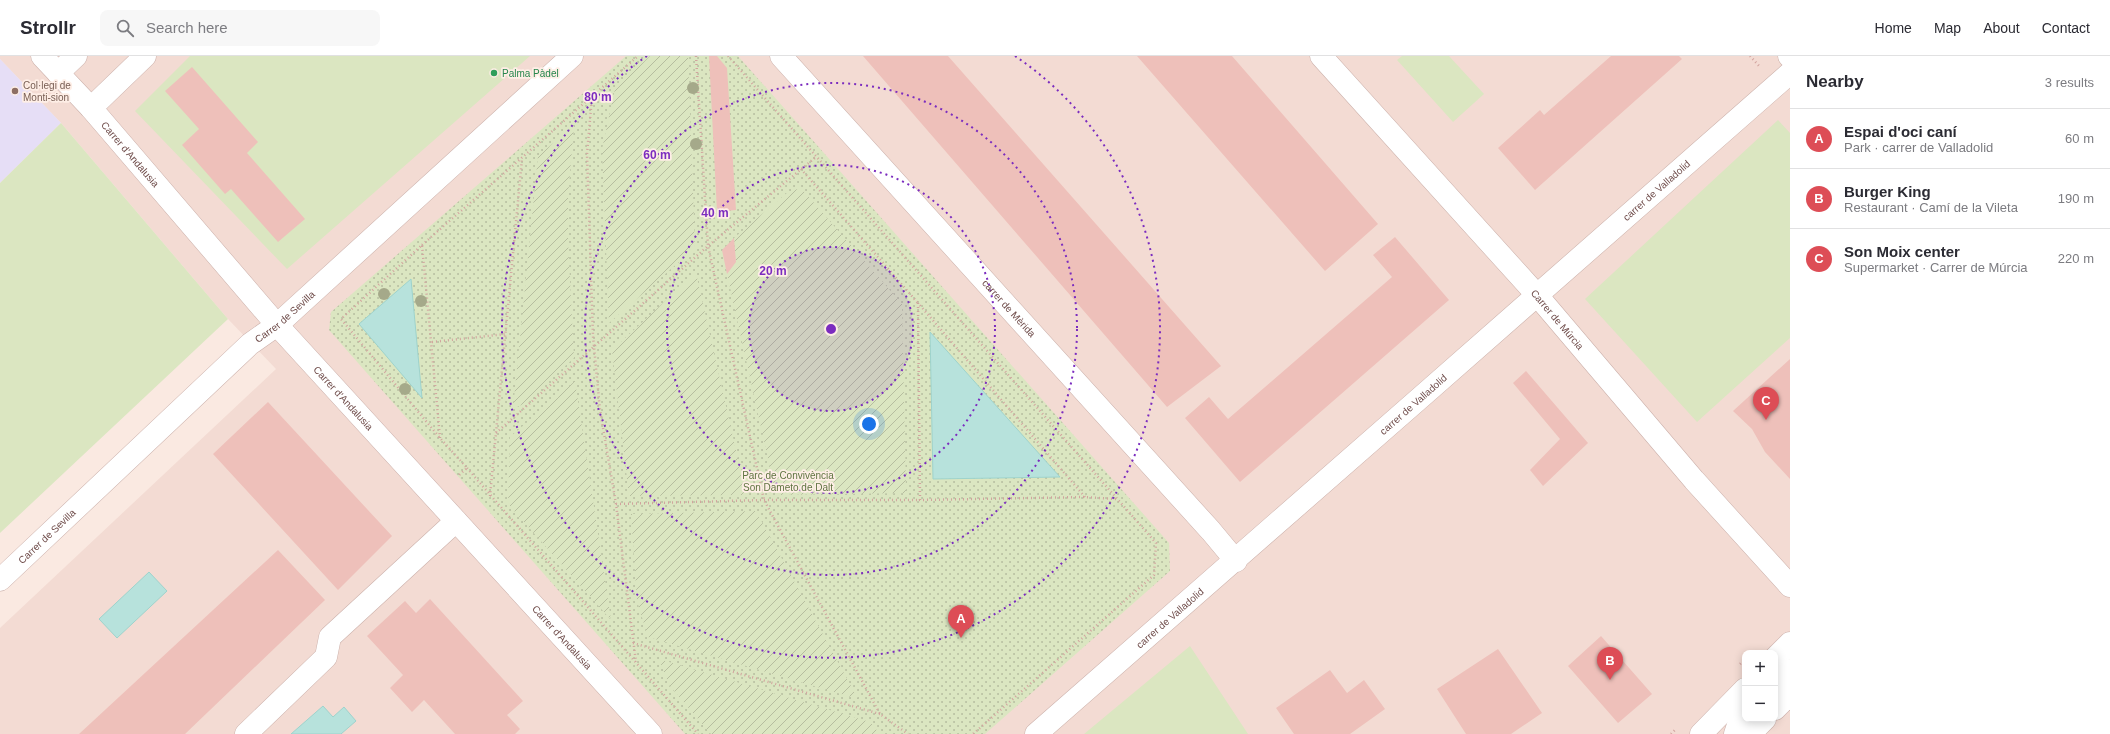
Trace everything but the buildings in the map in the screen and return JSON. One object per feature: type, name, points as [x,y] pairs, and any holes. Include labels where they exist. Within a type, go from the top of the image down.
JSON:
[{"type":"street","name":"Carrer d'Andalusia","points":[[42,56],[91,108],[277,325],[650,734]]},
{"type":"street","points":[[58,73],[76,56]]},
{"type":"street","points":[[91,108],[145,56]]},
{"type":"street","name":"Carrer de Sevilla","points":[[0,580],[250,344],[277,325],[572,56]]},
{"type":"street","name":"carrer de Mèrida","points":[[781,56],[1211,531],[1236,561]]},
{"type":"street","name":"Carrer de Múrcia","points":[[1321,56],[1536,294],[1694,480],[1790,586]]},
{"type":"street","name":"carrer de Valladolid","points":[[1036,734],[1236,561],[1536,294],[1790,73]]},
{"type":"street","points":[[246,734],[326,657],[330,637],[456,521]]},
{"type":"street","points":[[1778,655],[1790,643]]},
{"type":"street","points":[[1778,682],[1790,670]]},
{"type":"street","points":[[1701,734],[1742,692]]},
{"type":"street","points":[[1778,706],[1790,694]]},
{"type":"street","points":[[1734,734],[1742,717]]},
{"type":"street","points":[[1750,734],[1762,722]]},
{"type":"path","points":[[638,56],[422,245],[342,319],[440,438],[698,734]]},
{"type":"path","points":[[696,56],[708,246],[764,500],[880,714]]},
{"type":"path","points":[[728,56],[1156,543],[1154,575],[973,734]]},
{"type":"path","points":[[592,97],[587,154],[594,346],[600,410],[616,504],[636,662]]},
{"type":"path","points":[[496,433],[708,246],[816,157]]},
{"type":"path","points":[[490,496],[522,159]]},
{"type":"path","points":[[801,169],[1085,497]]},
{"type":"path","points":[[422,245],[440,438]]},
{"type":"path","points":[[918,304],[920,500]]},
{"type":"path","points":[[432,342],[506,334]]},
{"type":"path","points":[[458,476],[467,468]]},
{"type":"path","points":[[616,504],[764,500],[920,500],[1085,497],[1116,499]]},
{"type":"path","points":[[633,642],[880,714],[908,734]]},
{"type":"shaded area","points":[[0,56],[1790,56],[1790,734],[0,734],[0,628],[276,369],[228,319],[61,123],[0,59]]},
{"type":"shaded area","name":"Col·legi de Monti-sion","points":[[0,59],[61,123],[0,183]]},
{"type":"green space","points":[[190,56],[530,56],[287,269],[135,111]]},
{"type":"green space","name":"Parc de Convivència Son Dameto de Dalt","points":[[626,56],[738,56],[1169,543],[1170,571],[985,734],[685,734],[329,330],[331,312]]},
{"type":"green space","points":[[650,56],[688,56],[695,248],[609,323],[602,149],[615,89]]},
{"type":"green space","points":[[1402,56],[1449,56],[1484,94],[1453,122],[1397,60]]},
{"type":"green space","points":[[1778,120],[1790,133],[1790,338],[1697,422],[1585,299]]},
{"type":"green space","points":[[61,123],[228,319],[0,533],[0,183]]},
{"type":"green space","points":[[574,126],[568,196],[568,241],[574,358],[523,404],[513,409],[538,156]]},
{"type":"green space","points":[[801,188],[902,304],[906,493],[776,495],[727,274],[736,262],[734,238],[788,192]]},
{"type":"green space","points":[[696,273],[746,495],[629,496],[612,350]]},
{"type":"green space","points":[[575,381],[611,620],[508,504],[510,437]]},
{"type":"green space","points":[[756,511],[858,699],[648,637],[637,601],[631,514]]},
{"type":"green space","points":[[1190,646],[1248,734],[1084,734]]},
{"type":"green space","points":[[659,659],[870,722],[880,734],[711,734],[669,685]]},
{"type":"water","points":[[411,279],[422,398],[359,324]]},
{"type":"water","points":[[930,332],[1060,477],[933,479]]},
{"type":"water","points":[[149,572],[167,591],[117,638],[99,619]]},
{"type":"water","points":[[323,706],[333,717],[344,707],[356,721],[341,734],[291,734]]},
{"type":"place","name":"Palma Pàdel","points":[[494,73]]},
{"type":"place","name":"Col·legi de Monti-sion","points":[[15,91]]},
{"type":"place","name":"Son Moix center","points":[[1766,420]]},
{"type":"place","name":"Espai d'oci caní","points":[[961,638]]},
{"type":"place","name":"Burger King","points":[[1610,680]]}]
